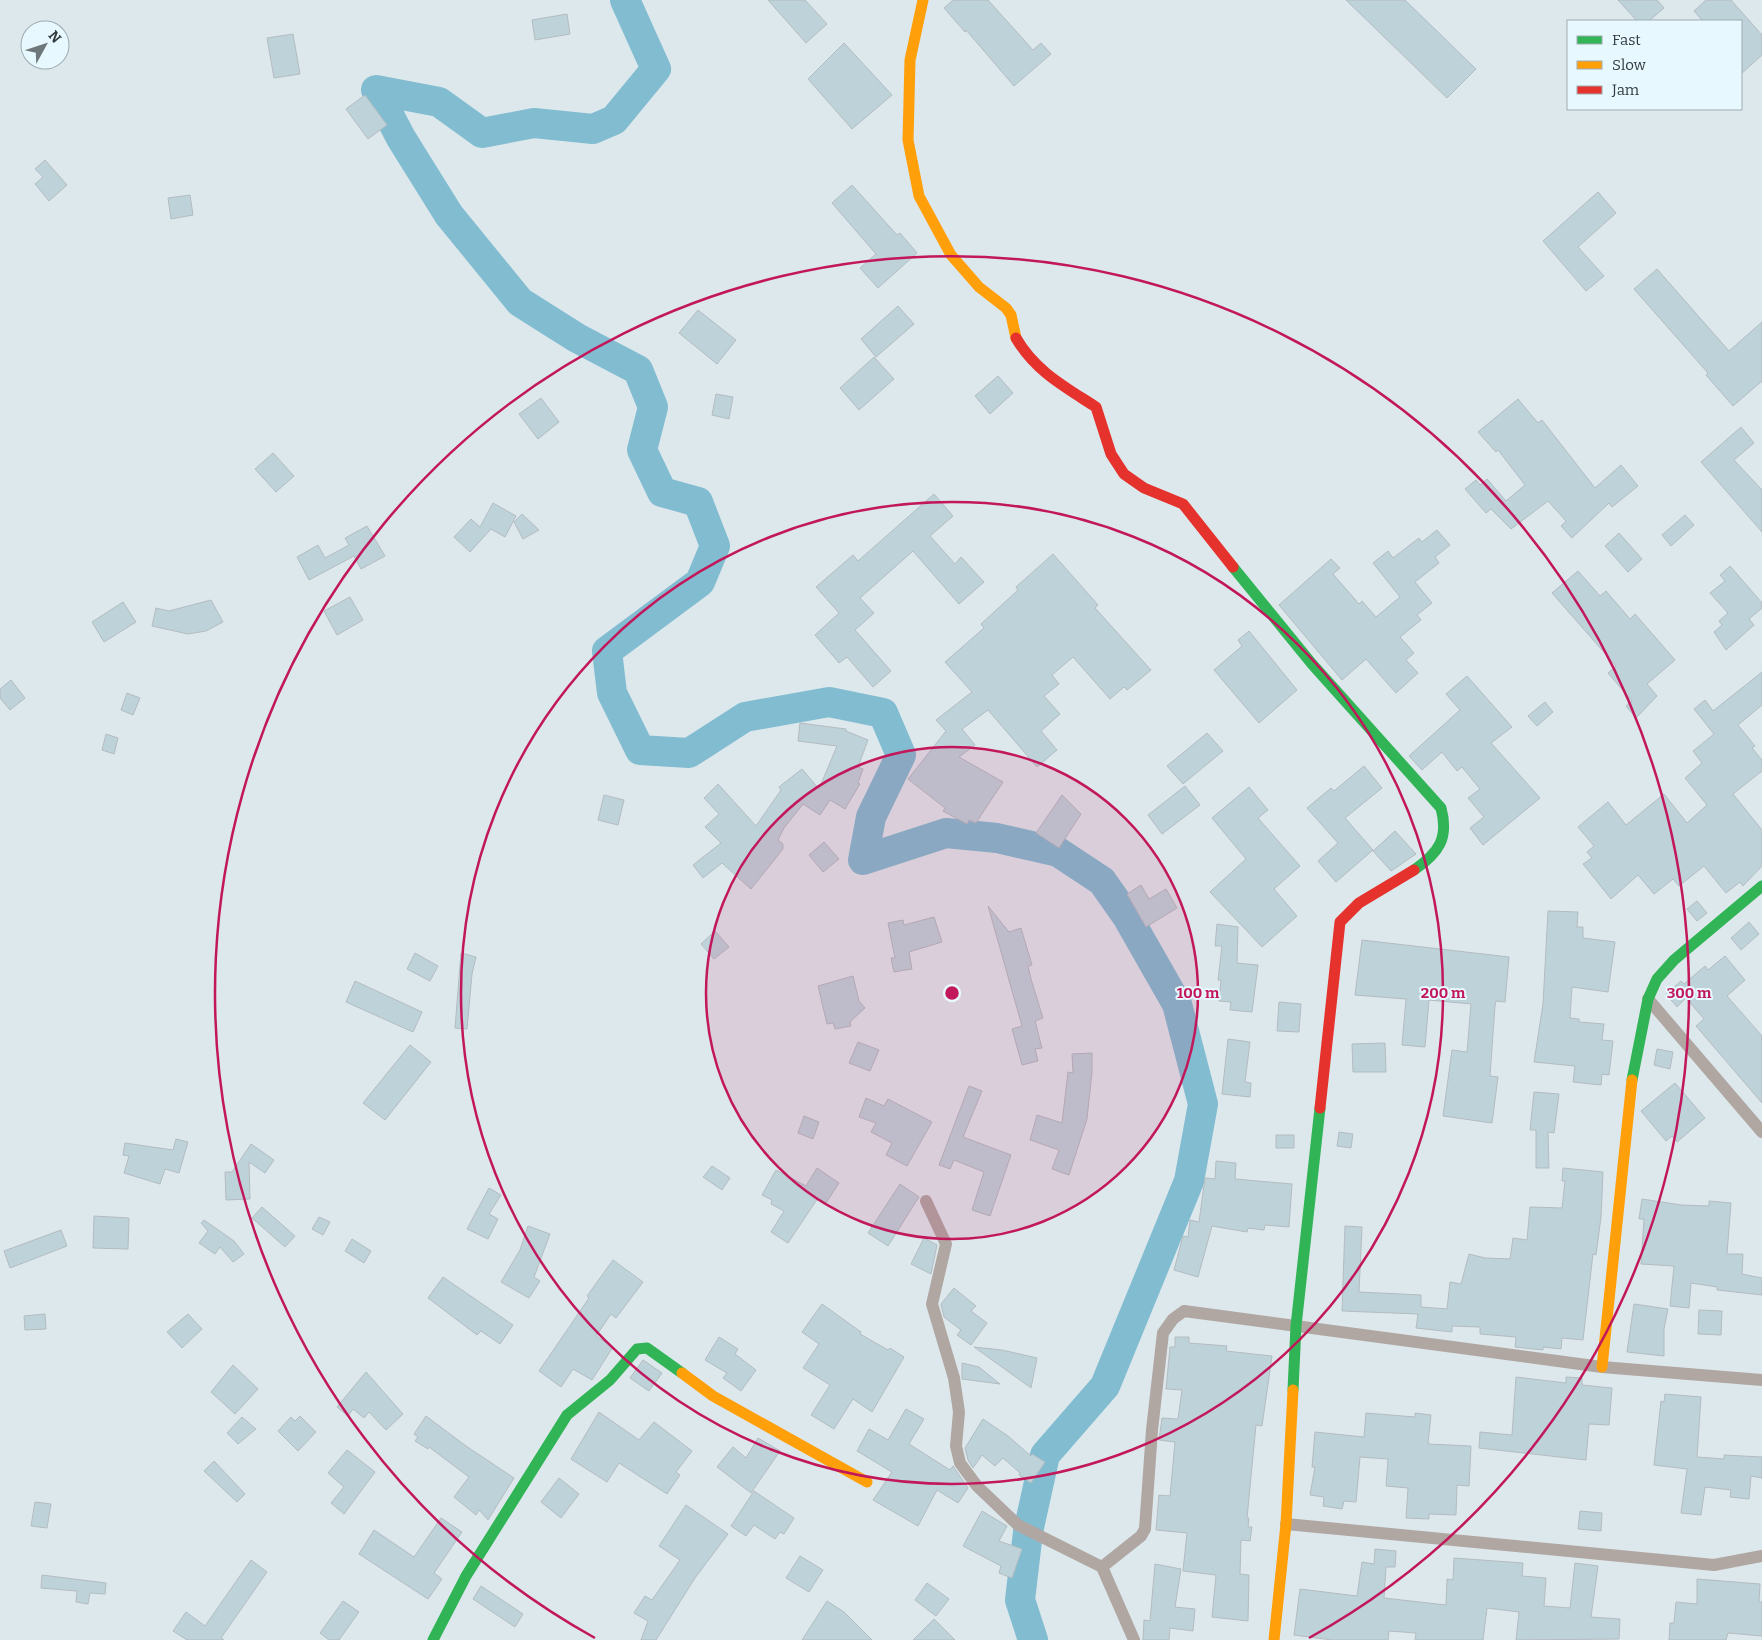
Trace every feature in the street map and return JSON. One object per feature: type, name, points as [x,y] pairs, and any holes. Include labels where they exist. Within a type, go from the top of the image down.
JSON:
[{"type":"street","points":[[923,0],[910,60],[908,140],[919,196],[951,254],[979,287],[1006,308],[1011,315],[1016,337],[1027,356],[1050,378],[1096,407],[1109,449],[1126,478],[1143,487],[1170,495],[1183,504],[1312,664],[1441,808],[1445,816],[1442,843],[1410,874],[1359,903],[1340,922],[1296,1326],[1286,1524],[1274,1640]]},
{"type":"street","points":[[1602,1367],[1634,1064],[1648,999],[1657,979],[1674,960],[1762,886]]},
{"type":"street","points":[[1648,999],[1762,1132]]},
{"type":"street","points":[[926,1201],[946,1244],[932,1304],[954,1378],[958,1412],[956,1446],[960,1463],[977,1486],[1018,1525],[1102,1567],[1134,1640]]},
{"type":"street","points":[[1102,1567],[1141,1536],[1145,1529],[1152,1430],[1163,1333],[1173,1319],[1184,1311],[1602,1367],[1762,1380]]},
{"type":"street","points":[[433,1640],[466,1576],[567,1415],[610,1380],[637,1349],[647,1348],[712,1396],[867,1482]]},
{"type":"street","points":[[1286,1524],[1714,1566],[1762,1556]]},
{"type":"building","points":[[768,0],[805,0],[827,24],[806,43]]},
{"type":"building","points":[[953,0],[988,0],[1033,50],[1041,43],[1051,54],[1014,86],[966,30],[965,32],[944,8]]},
{"type":"building","points":[[1346,0],[1405,0],[1476,69],[1447,98]]},
{"type":"building","points":[[1618,0],[1657,0],[1664,8],[1650,20],[1636,20]]},
{"type":"building","points":[[1706,0],[1731,0],[1762,35],[1762,55],[1742,73],[1742,20],[1702,20],[1694,11]]},
{"type":"building","points":[[567,14],[570,34],[535,40],[532,20]]},
{"type":"building","points":[[293,34],[300,74],[274,78],[267,38]]},
{"type":"building","points":[[844,43],[892,95],[852,129],[808,79]]},
{"type":"building","points":[[365,95],[387,125],[368,139],[346,109]]},
{"type":"building","points":[[45,160],[67,185],[49,201],[35,184],[43,177],[35,169]]},
{"type":"building","points":[[852,185],[897,235],[900,233],[917,253],[878,288],[860,268],[876,254],[832,203]]},
{"type":"building","points":[[1598,192],[1616,213],[1578,247],[1604,276],[1586,291],[1543,241]]},
{"type":"building","points":[[190,195],[193,215],[171,219],[168,198]]},
{"type":"building","points":[[1657,269],[1729,351],[1762,322],[1762,381],[1733,406],[1706,375],[1708,373],[1634,289]]},
{"type":"building","points":[[898,306],[914,324],[876,357],[861,339]]},
{"type":"building","points":[[698,310],[736,340],[717,364],[679,333]]},
{"type":"building","points":[[874,357],[894,379],[859,410],[840,388]]},
{"type":"building","points":[[998,376],[1013,393],[990,414],[975,396]]},
{"type":"building","points":[[716,394],[733,397],[729,419],[712,415]]},
{"type":"building","points":[[541,398],[559,422],[538,439],[519,414]]},
{"type":"building","points":[[1518,399],[1538,423],[1542,420],[1595,488],[1621,465],[1638,486],[1612,507],[1609,503],[1572,538],[1561,526],[1566,521],[1548,501],[1511,529],[1491,509],[1486,513],[1465,489],[1476,480],[1480,485],[1487,479],[1506,501],[1525,485],[1498,450],[1496,452],[1478,432]]},
{"type":"building","points":[[1741,427],[1754,443],[1734,460],[1762,490],[1762,532],[1701,462]]},
{"type":"building","points":[[273,453],[294,476],[276,492],[255,469]]},
{"type":"building","points":[[934,494],[953,516],[930,536],[955,564],[961,557],[984,582],[959,604],[913,551],[860,598],[874,613],[855,630],[891,671],[873,687],[847,657],[839,663],[815,635],[839,613],[816,587],[853,555],[858,561]]},
{"type":"building","points":[[493,503],[516,516],[505,537],[491,529],[470,552],[454,537],[471,519],[480,527]]},
{"type":"building","points":[[522,514],[539,530],[523,539],[514,522]]},
{"type":"building","points":[[1685,515],[1694,525],[1671,546],[1662,535]]},
{"type":"building","points":[[367,526],[385,556],[361,569],[354,556],[309,580],[297,557],[318,545],[325,558],[349,545],[345,538]]},
{"type":"building","points":[[1437,530],[1450,545],[1435,557],[1439,563],[1415,582],[1432,603],[1417,615],[1421,620],[1400,637],[1414,653],[1406,660],[1418,673],[1396,693],[1366,659],[1342,680],[1279,605],[1331,559],[1340,568],[1333,574],[1359,604],[1362,601],[1376,617],[1400,597],[1373,563],[1388,551],[1393,558],[1419,538],[1422,542]]},
{"type":"building","points":[[1619,533],[1642,559],[1628,572],[1605,546]]},
{"type":"building","points":[[1053,554],[1098,605],[1095,608],[1151,670],[1127,690],[1124,687],[1110,699],[1073,657],[1052,675],[1059,684],[1044,696],[1060,714],[1041,731],[1057,750],[1037,767],[988,710],[962,729],[975,745],[959,757],[1003,782],[976,823],[969,820],[967,824],[943,811],[945,808],[908,779],[946,731],[936,720],[972,692],[945,662],[984,628],[981,624],[1018,590],[1016,587]]},
{"type":"building","points":[[1730,566],[1762,603],[1762,608],[1749,619],[1754,625],[1726,650],[1714,632],[1722,625],[1719,621],[1728,613],[1710,593],[1725,581],[1720,575]]},
{"type":"building","points":[[1578,571],[1600,596],[1606,591],[1630,619],[1635,614],[1675,660],[1647,684],[1657,696],[1636,718],[1626,706],[1632,701],[1608,673],[1616,666],[1552,593]]},
{"type":"building","points":[[350,597],[363,620],[337,635],[324,611]]},
{"type":"building","points":[[211,600],[223,622],[206,631],[188,634],[152,626],[156,608],[169,611]]},
{"type":"building","points":[[123,602],[136,622],[104,642],[92,622]]},
{"type":"building","points":[[1249,631],[1297,690],[1259,723],[1214,670],[1242,646],[1238,640]]},
{"type":"building","points":[[1762,672],[1762,705],[1738,725],[1755,746],[1752,748],[1762,760],[1762,771],[1733,794],[1762,830],[1762,866],[1743,886],[1740,882],[1726,893],[1704,866],[1679,886],[1673,879],[1654,894],[1638,875],[1611,899],[1583,864],[1592,858],[1587,852],[1594,846],[1578,827],[1608,802],[1626,825],[1664,794],[1687,823],[1707,805],[1685,778],[1702,763],[1693,751],[1714,734],[1694,709],[1705,700],[1713,711]]},
{"type":"building","points":[[1467,676],[1512,727],[1491,743],[1540,798],[1483,845],[1470,828],[1484,817],[1468,798],[1480,789],[1462,767],[1457,771],[1442,752],[1422,770],[1409,756],[1460,710],[1446,694]]},
{"type":"building","points":[[11,680],[25,698],[10,710],[0,698],[0,689]]},
{"type":"building","points":[[127,693],[140,698],[133,715],[121,710]]},
{"type":"building","points":[[1545,702],[1553,712],[1537,726],[1528,716]]},
{"type":"building","points":[[800,723],[846,729],[846,731],[868,740],[858,767],[863,769],[858,783],[860,784],[845,809],[830,800],[820,815],[803,804],[784,828],[778,840],[783,844],[783,849],[751,889],[722,863],[703,878],[693,865],[721,843],[705,827],[719,814],[704,798],[718,784],[756,826],[781,790],[779,787],[802,769],[819,789],[837,746],[798,741]]},
{"type":"building","points":[[1207,733],[1223,751],[1183,784],[1167,766]]},
{"type":"building","points":[[106,734],[118,738],[114,754],[102,750]]},
{"type":"building","points":[[1364,766],[1382,788],[1345,818],[1373,850],[1336,882],[1318,861],[1338,843],[1307,808],[1331,788],[1334,791]]},
{"type":"building","points":[[1185,786],[1200,805],[1162,834],[1148,815]]},
{"type":"building","points":[[1249,787],[1268,810],[1258,818],[1300,866],[1274,889],[1297,916],[1262,947],[1210,892],[1246,859],[1212,818]]},
{"type":"building","points":[[604,795],[624,800],[618,825],[598,820]]},
{"type":"building","points":[[1062,795],[1081,814],[1059,848],[1036,833]]},
{"type":"building","points":[[1395,831],[1416,854],[1391,871],[1373,851]]},
{"type":"building","points":[[824,842],[839,859],[823,872],[809,855]]},
{"type":"building","points":[[1141,885],[1149,899],[1166,889],[1177,908],[1146,927],[1127,894]]},
{"type":"building","points":[[1697,901],[1707,913],[1697,921],[1687,909]]},
{"type":"building","points":[[988,906],[1009,932],[1021,928],[1032,965],[1028,966],[1031,979],[1043,1018],[1035,1021],[1042,1048],[1035,1049],[1038,1061],[1022,1065],[1012,1029],[1022,1026]]},
{"type":"building","points":[[1548,911],[1578,912],[1577,927],[1583,927],[1583,938],[1615,942],[1608,992],[1572,987],[1570,1018],[1579,1019],[1579,1022],[1604,1024],[1602,1040],[1613,1041],[1609,1075],[1602,1074],[1601,1085],[1573,1082],[1575,1066],[1534,1062],[1543,1004]]},
{"type":"building","points":[[934,917],[942,942],[909,952],[912,969],[894,972],[891,958],[895,958],[888,923],[903,920],[904,925]]},
{"type":"building","points":[[1749,922],[1759,934],[1741,950],[1731,938]]},
{"type":"building","points":[[1217,924],[1238,927],[1237,963],[1258,965],[1252,1012],[1230,1010],[1231,1002],[1219,1001],[1221,980],[1218,980],[1222,946],[1215,946]]},
{"type":"building","points":[[715,931],[729,947],[714,959],[701,944]]},
{"type":"building","points":[[1362,940],[1509,957],[1505,1002],[1496,1001],[1495,1006],[1490,1076],[1498,1077],[1492,1123],[1443,1116],[1452,1050],[1467,1052],[1471,1004],[1429,1000],[1425,1047],[1402,1045],[1406,999],[1355,995]]},
{"type":"building","points":[[415,953],[438,966],[430,981],[407,969]]},
{"type":"building","points":[[461,953],[476,957],[472,974],[467,1029],[455,1028]]},
{"type":"building","points":[[1725,956],[1745,980],[1727,996],[1762,1036],[1762,1103],[1696,1026],[1704,1019],[1686,998],[1677,1007],[1666,994],[1681,981],[1684,984],[1705,966],[1708,970]]},
{"type":"building","points":[[853,976],[859,1001],[865,1008],[850,1022],[851,1026],[835,1029],[833,1023],[827,1024],[818,986]]},
{"type":"building","points":[[355,981],[422,1012],[413,1032],[346,1002]]},
{"type":"building","points":[[1279,1002],[1301,1004],[1299,1032],[1277,1031]]},
{"type":"building","points":[[1228,1039],[1250,1042],[1245,1082],[1251,1083],[1250,1097],[1222,1094]]},
{"type":"building","points":[[858,1042],[879,1050],[870,1071],[849,1063]]},
{"type":"building","points":[[1385,1043],[1386,1072],[1353,1072],[1352,1044]]},
{"type":"building","points":[[410,1045],[431,1062],[385,1120],[363,1103]]},
{"type":"building","points":[[1657,1049],[1673,1052],[1670,1069],[1654,1065]]},
{"type":"building","points":[[1092,1053],[1087,1119],[1069,1175],[1052,1169],[1059,1150],[1030,1140],[1037,1115],[1062,1123],[1068,1072],[1073,1073],[1072,1054]]},
{"type":"building","points":[[1675,1083],[1705,1118],[1677,1142],[1672,1136],[1666,1141],[1641,1111]]},
{"type":"building","points":[[969,1086],[982,1091],[963,1137],[1011,1155],[990,1216],[972,1210],[984,1172],[954,1160],[950,1169],[939,1165]]},
{"type":"building","points":[[1534,1092],[1559,1094],[1554,1133],[1548,1132],[1549,1168],[1536,1168],[1536,1130],[1530,1130]]},
{"type":"building","points":[[866,1098],[884,1106],[888,1099],[932,1122],[907,1166],[886,1155],[892,1143],[871,1132],[876,1123],[859,1117]]},
{"type":"building","points":[[804,1116],[819,1122],[813,1139],[798,1133]]},
{"type":"building","points":[[1339,1132],[1353,1134],[1351,1148],[1337,1146]]},
{"type":"building","points":[[1276,1135],[1294,1135],[1294,1148],[1276,1148]]},
{"type":"building","points":[[176,1139],[188,1142],[179,1173],[165,1169],[160,1184],[124,1173],[129,1156],[123,1155],[125,1143],[173,1150]]},
{"type":"building","points":[[251,1144],[274,1160],[265,1173],[249,1162],[250,1199],[226,1200],[225,1172],[232,1172]]},
{"type":"building","points":[[1216,1161],[1236,1163],[1235,1179],[1292,1184],[1289,1227],[1265,1225],[1264,1230],[1248,1228],[1247,1232],[1212,1226],[1198,1277],[1174,1270],[1183,1236],[1188,1237],[1190,1220],[1199,1222],[1205,1178],[1215,1179]]},
{"type":"building","points":[[712,1166],[730,1178],[722,1190],[703,1177]]},
{"type":"building","points":[[817,1168],[839,1183],[826,1203],[818,1198],[788,1243],[771,1232],[784,1211],[771,1204],[772,1200],[762,1195],[776,1170],[806,1186]]},
{"type":"building","points":[[1563,1168],[1603,1172],[1601,1217],[1596,1255],[1593,1254],[1583,1340],[1562,1338],[1561,1349],[1543,1347],[1543,1350],[1515,1347],[1516,1337],[1480,1334],[1480,1327],[1452,1326],[1452,1332],[1416,1328],[1418,1314],[1342,1311],[1345,1226],[1362,1227],[1359,1292],[1421,1295],[1421,1307],[1447,1309],[1450,1282],[1461,1284],[1469,1254],[1485,1258],[1510,1259],[1513,1238],[1527,1240],[1530,1207],[1562,1208],[1565,1181],[1562,1181]]},
{"type":"building","points":[[900,1184],[919,1197],[888,1246],[868,1233]]},
{"type":"building","points":[[489,1188],[501,1195],[489,1214],[498,1219],[488,1239],[467,1229]]},
{"type":"building","points":[[1642,1199],[1681,1205],[1709,1206],[1709,1201],[1731,1203],[1727,1254],[1743,1254],[1742,1274],[1762,1278],[1762,1295],[1717,1290],[1717,1287],[1691,1283],[1689,1308],[1670,1306],[1674,1266],[1641,1264],[1644,1219],[1639,1219]]},
{"type":"building","points":[[262,1207],[295,1236],[285,1247],[252,1218]]},
{"type":"building","points":[[94,1216],[129,1218],[128,1249],[93,1248]]},
{"type":"building","points":[[319,1217],[330,1222],[323,1235],[312,1229]]},
{"type":"building","points":[[204,1220],[234,1241],[244,1254],[233,1262],[220,1247],[215,1254],[199,1243],[208,1231],[201,1223]]},
{"type":"building","points":[[528,1226],[550,1234],[534,1277],[540,1281],[529,1298],[501,1282],[520,1250]]},
{"type":"building","points":[[61,1230],[67,1246],[10,1268],[4,1251]]},
{"type":"building","points":[[924,1238],[937,1245],[931,1274],[911,1264]]},
{"type":"building","points":[[352,1239],[371,1251],[364,1263],[345,1251]]},
{"type":"building","points":[[613,1260],[643,1282],[616,1318],[611,1314],[596,1336],[613,1347],[592,1380],[573,1369],[561,1387],[539,1371],[589,1298],[587,1296]]},
{"type":"building","points":[[443,1277],[513,1325],[500,1344],[481,1331],[477,1335],[428,1298]]},
{"type":"building","points":[[954,1288],[976,1306],[971,1311],[987,1323],[971,1345],[957,1335],[961,1330],[944,1317],[941,1304]]},
{"type":"building","points":[[822,1304],[861,1332],[860,1334],[904,1357],[872,1412],[853,1399],[834,1429],[811,1415],[830,1385],[803,1368],[819,1344],[802,1332]]},
{"type":"building","points":[[1634,1304],[1668,1309],[1664,1329],[1664,1356],[1627,1352]]},
{"type":"building","points":[[1699,1310],[1722,1311],[1721,1335],[1698,1334]]},
{"type":"building","points":[[45,1314],[46,1329],[25,1330],[24,1316]]},
{"type":"building","points":[[188,1314],[202,1329],[182,1348],[167,1332]]},
{"type":"building","points":[[719,1337],[738,1349],[735,1354],[756,1370],[741,1391],[723,1378],[727,1373],[705,1360]]},
{"type":"building","points":[[1175,1337],[1189,1337],[1189,1343],[1227,1346],[1226,1351],[1272,1356],[1262,1426],[1256,1425],[1247,1518],[1249,1518],[1248,1527],[1252,1527],[1250,1541],[1241,1540],[1240,1574],[1249,1575],[1248,1621],[1212,1617],[1216,1575],[1183,1571],[1187,1533],[1156,1530],[1159,1495],[1170,1496],[1175,1442],[1159,1440],[1162,1418],[1178,1419],[1182,1390],[1166,1389],[1170,1347],[1175,1347]]},
{"type":"building","points":[[974,1347],[1002,1350],[1037,1358],[1031,1388]]},
{"type":"building","points":[[643,1360],[662,1373],[649,1391],[630,1378]]},
{"type":"building","points":[[962,1363],[979,1367],[1000,1384],[962,1379]]},
{"type":"building","points":[[233,1365],[258,1389],[235,1414],[211,1392]]},
{"type":"building","points":[[366,1372],[403,1414],[386,1430],[369,1412],[364,1418],[353,1409],[348,1416],[337,1407]]},
{"type":"building","points":[[1516,1377],[1566,1383],[1566,1377],[1582,1378],[1582,1385],[1612,1388],[1609,1425],[1589,1424],[1586,1460],[1479,1448],[1480,1432],[1512,1435]]},
{"type":"building","points":[[1665,1394],[1701,1397],[1697,1457],[1724,1459],[1724,1455],[1762,1457],[1762,1478],[1751,1476],[1749,1499],[1730,1497],[1731,1490],[1705,1487],[1701,1515],[1681,1513],[1687,1469],[1654,1465],[1661,1401],[1664,1402]]},
{"type":"building","points":[[906,1409],[924,1419],[909,1444],[950,1470],[953,1466],[968,1488],[958,1503],[937,1490],[918,1526],[873,1500],[892,1472],[857,1451],[869,1429],[888,1440]]},
{"type":"building","points":[[599,1412],[639,1440],[654,1422],[692,1451],[676,1472],[680,1475],[667,1494],[619,1463],[607,1482],[571,1459]]},
{"type":"building","points":[[1366,1413],[1415,1417],[1415,1413],[1431,1415],[1428,1444],[1471,1446],[1469,1486],[1457,1485],[1456,1515],[1429,1514],[1429,1519],[1406,1518],[1408,1488],[1386,1486],[1388,1459],[1360,1457],[1356,1502],[1344,1501],[1342,1509],[1323,1506],[1324,1497],[1310,1495],[1315,1467],[1312,1467],[1315,1432],[1364,1437]]},
{"type":"building","points":[[300,1416],[316,1432],[298,1451],[278,1431],[291,1417],[295,1421]]},
{"type":"building","points":[[426,1416],[514,1478],[488,1520],[479,1510],[476,1515],[454,1497],[469,1477],[429,1447],[428,1449],[415,1441],[418,1437],[414,1434]]},
{"type":"building","points":[[242,1417],[256,1429],[238,1444],[227,1433]]},
{"type":"building","points":[[983,1419],[1008,1436],[1031,1456],[1032,1454],[1045,1462],[1031,1483],[1019,1475],[1020,1473],[1003,1458],[995,1466],[982,1455],[973,1468],[968,1460],[965,1448]]},
{"type":"building","points":[[758,1438],[780,1451],[751,1493],[717,1467],[733,1447],[746,1458]]},
{"type":"building","points":[[347,1450],[375,1472],[344,1514],[331,1503],[344,1487],[328,1473]]},
{"type":"building","points":[[214,1461],[245,1494],[237,1502],[204,1471]]},
{"type":"building","points":[[559,1478],[579,1494],[561,1518],[541,1502]]},
{"type":"building","points":[[754,1491],[794,1518],[784,1534],[780,1532],[775,1539],[754,1525],[746,1536],[731,1526]]},
{"type":"building","points":[[35,1502],[51,1504],[47,1528],[31,1526]]},
{"type":"building","points":[[686,1505],[728,1534],[695,1578],[656,1640],[641,1640],[648,1621],[634,1613],[645,1596],[652,1600],[680,1560],[659,1546]]},
{"type":"building","points":[[982,1511],[1007,1526],[999,1541],[1022,1549],[1012,1578],[999,1573],[1001,1566],[963,1546]]},
{"type":"building","points":[[1580,1511],[1602,1513],[1601,1531],[1578,1529]]},
{"type":"building","points":[[441,1518],[462,1532],[434,1573],[442,1579],[428,1599],[359,1554],[374,1530],[414,1557]]},
{"type":"building","points":[[1375,1549],[1396,1551],[1395,1567],[1386,1567],[1384,1598],[1446,1605],[1447,1579],[1453,1580],[1454,1558],[1523,1563],[1522,1576],[1546,1578],[1544,1606],[1570,1608],[1575,1563],[1598,1566],[1591,1617],[1620,1619],[1619,1639],[1516,1640],[1519,1612],[1487,1608],[1483,1640],[1415,1640],[1416,1633],[1389,1631],[1388,1640],[1332,1640],[1294,1635],[1300,1589],[1357,1596],[1362,1562],[1374,1564]]},
{"type":"building","points":[[800,1556],[823,1570],[809,1592],[786,1578]]},
{"type":"building","points":[[251,1560],[267,1572],[221,1638],[224,1640],[187,1640],[173,1631],[186,1612],[205,1626]]},
{"type":"building","points":[[1155,1564],[1181,1569],[1175,1607],[1195,1609],[1193,1631],[1170,1628],[1169,1640],[1143,1640],[1144,1620],[1150,1621]]},
{"type":"building","points":[[42,1575],[106,1583],[105,1594],[90,1593],[88,1604],[76,1602],[77,1591],[41,1588]]},
{"type":"building","points":[[1697,1579],[1760,1584],[1759,1602],[1762,1602],[1762,1636],[1728,1633],[1726,1640],[1669,1640],[1670,1623],[1674,1623],[1676,1602],[1697,1604]]},
{"type":"building","points":[[927,1583],[949,1599],[936,1616],[915,1600]]},
{"type":"building","points":[[481,1586],[523,1614],[515,1627],[473,1599]]},
{"type":"building","points":[[343,1601],[359,1612],[339,1640],[329,1640],[320,1633]]},
{"type":"building","points":[[827,1601],[844,1612],[872,1640],[802,1640]]},
{"type":"building","points":[[934,1619],[955,1640],[913,1640]]},
{"type":"waterway","points":[[625,0],[656,69],[614,120],[593,129],[534,123],[482,133],[439,102],[376,90],[401,138],[449,215],[520,302],[577,338],[638,370],[653,407],[642,450],[662,492],[698,502],[715,546],[700,582],[607,651],[612,693],[640,750],[689,753],[745,717],[829,702],[883,713],[901,755],[871,817],[863,860],[946,833],[997,838],[1058,852],[1102,881],[1128,918],[1177,1004],[1203,1104],[1189,1181],[1105,1386],[1045,1455],[1028,1532],[1020,1600],[1033,1640]]},
{"type":"traffic: fast","points":[[1233,567],[1312,664],[1441,808],[1444,828],[1440,844],[1436,851],[1414,870]]},
{"type":"traffic: fast","points":[[1632,1080],[1648,999],[1657,979],[1674,960],[1762,886]]},
{"type":"traffic: fast","points":[[1293,1390],[1296,1326],[1320,1108]]},
{"type":"traffic: fast","points":[[433,1640],[466,1576],[567,1415],[610,1380],[637,1349],[647,1348],[682,1373]]},
{"type":"traffic: slow","points":[[923,0],[910,60],[908,140],[919,196],[951,255],[979,287],[1006,308],[1011,315],[1016,338]]},
{"type":"traffic: slow","points":[[1602,1367],[1632,1080]]},
{"type":"traffic: slow","points":[[682,1373],[713,1396],[867,1482]]},
{"type":"traffic: slow","points":[[1274,1640],[1286,1524],[1293,1390]]},
{"type":"traffic: jam","points":[[1016,338],[1041,369],[1096,407],[1111,454],[1124,474],[1144,488],[1183,504],[1233,567]]},
{"type":"traffic: jam","points":[[1320,1108],[1340,922],[1359,903],[1414,870]]}]
